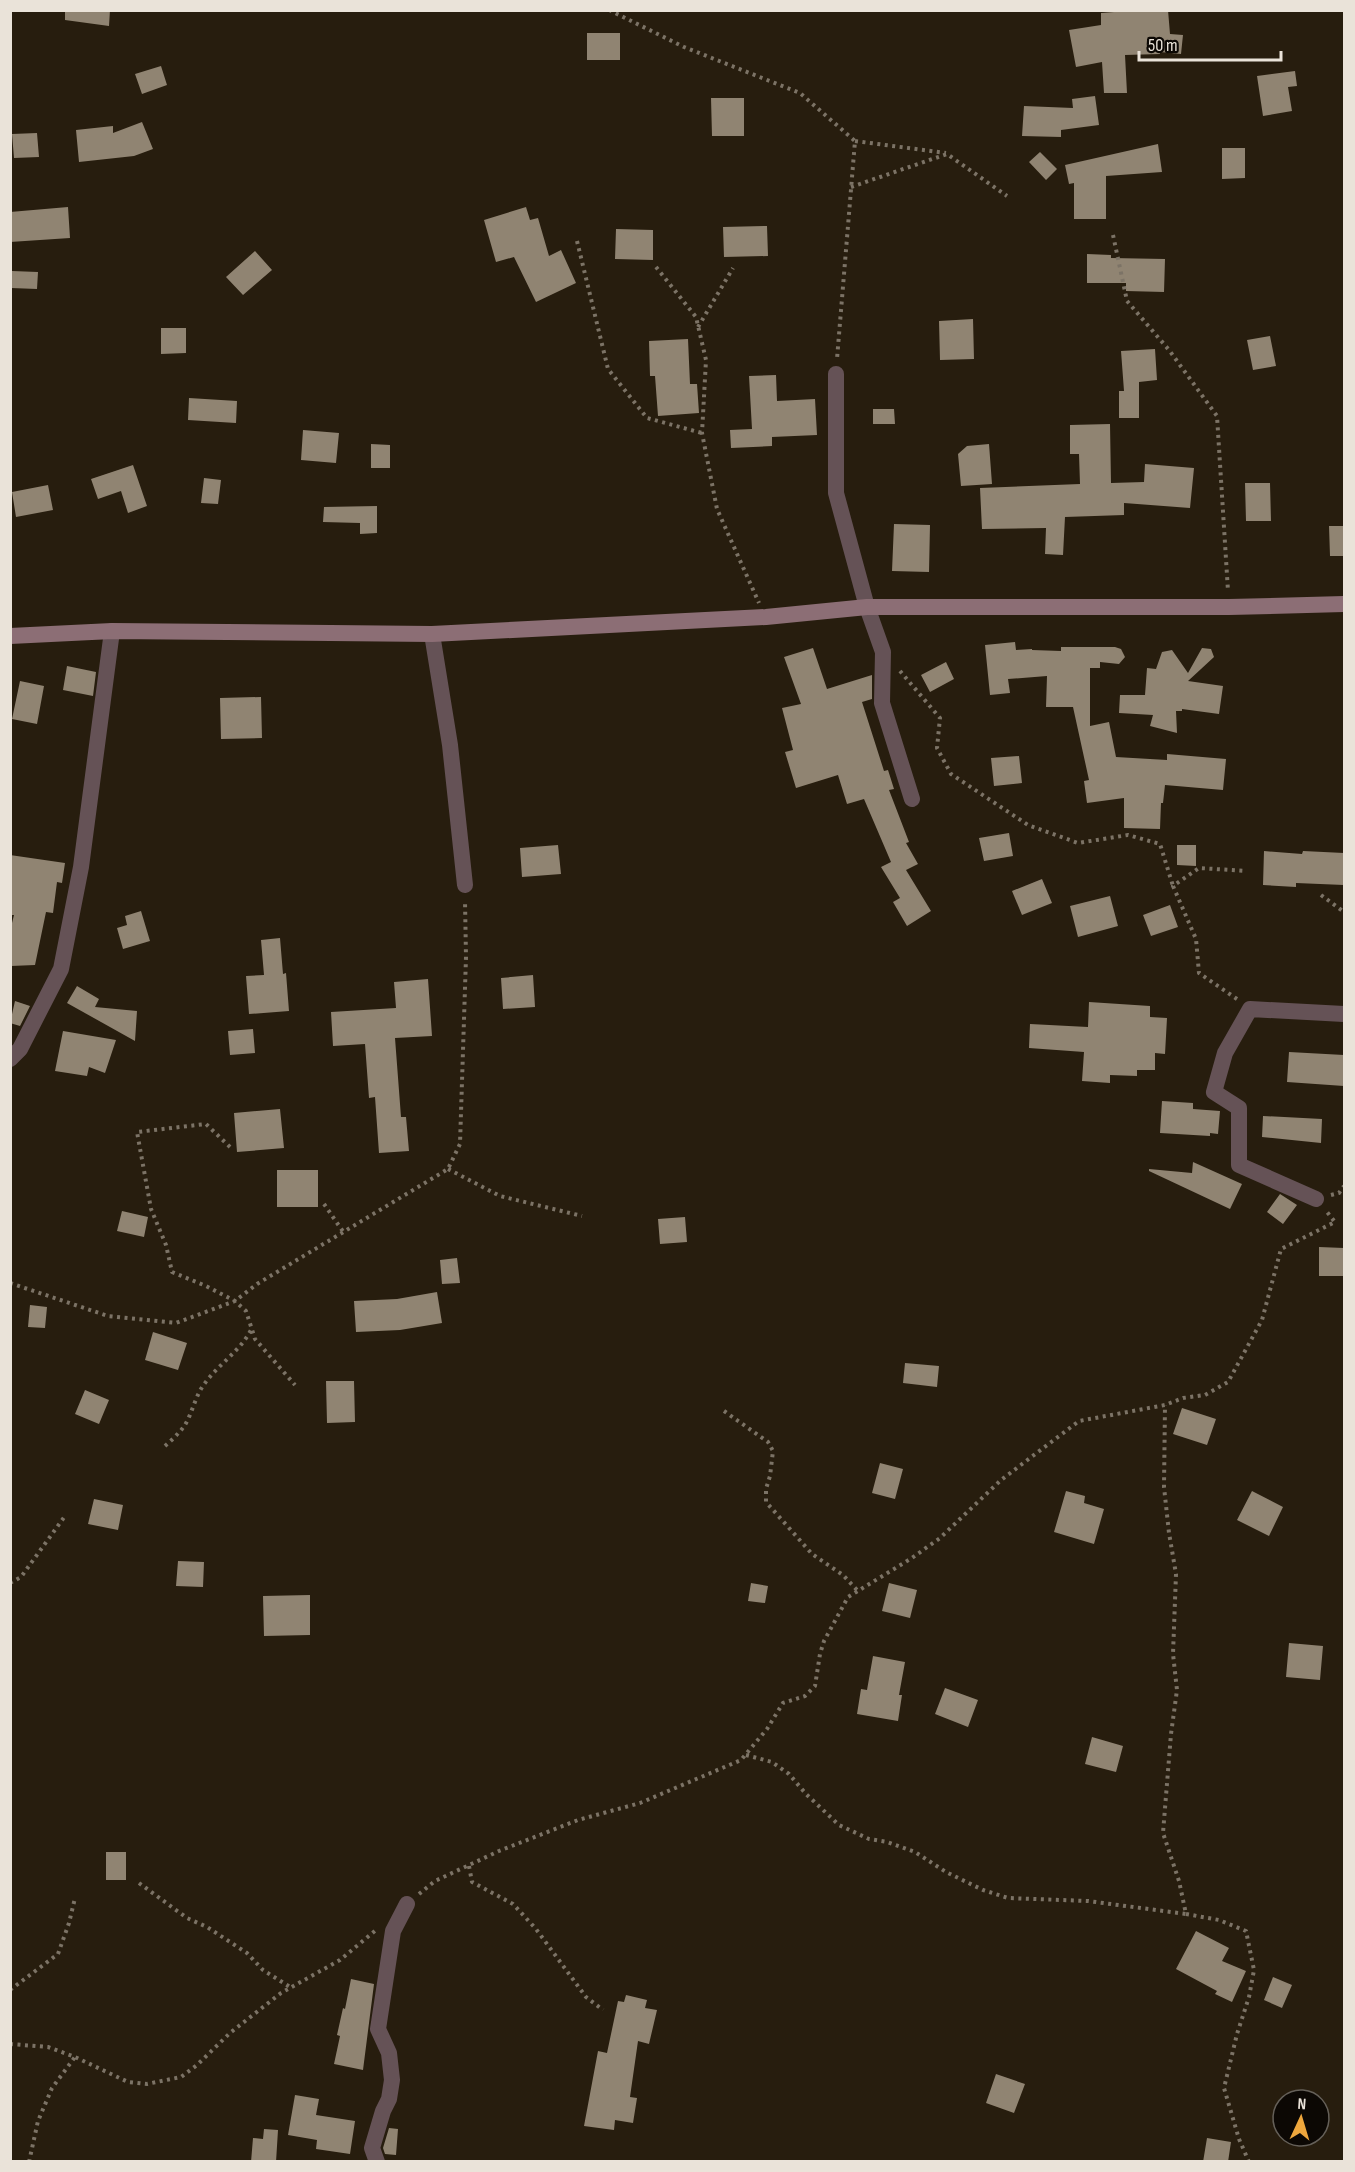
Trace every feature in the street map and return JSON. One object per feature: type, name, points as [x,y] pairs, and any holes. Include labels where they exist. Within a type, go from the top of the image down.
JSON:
[{"type":"main road","points":[[10,636],[112,631],[432,634],[766,617],[867,607],[1229,607],[1344,604]]},
{"type":"street","points":[[836,374],[836,493],[867,607],[883,652],[882,703],[912,798]]},
{"type":"street","points":[[10,1059],[20,1049],[62,969],[81,867],[112,631]]},
{"type":"street","points":[[432,634],[450,745],[465,885]]},
{"type":"street","points":[[1316,1199],[1239,1165],[1239,1108],[1214,1092],[1225,1053],[1250,1009],[1344,1014]]},
{"type":"street","points":[[377,2162],[372,2148],[389,2099],[392,2080],[389,2053],[378,2029],[393,1931],[407,1904]]},
{"type":"path","points":[[609,10],[684,47],[800,93],[855,141],[947,153],[1007,196]]},
{"type":"path","points":[[836,374],[855,141]]},
{"type":"path","points":[[851,187],[947,153]]},
{"type":"path","points":[[1113,235],[1127,301],[1169,351],[1217,416],[1229,607]]},
{"type":"path","points":[[577,241],[608,369],[648,418],[702,433]]},
{"type":"path","points":[[656,267],[696,317],[706,360],[702,433],[717,509],[766,617]]},
{"type":"path","points":[[698,328],[733,268]]},
{"type":"path","points":[[883,652],[940,718],[937,748],[951,774],[1028,825],[1078,843],[1128,835],[1160,844],[1173,886],[1196,939],[1199,973],[1250,1009]]},
{"type":"path","points":[[1173,886],[1199,868],[1246,871]]},
{"type":"path","points":[[10,1283],[108,1316],[176,1323],[235,1301],[257,1284],[448,1169],[460,1144],[466,957],[465,885]]},
{"type":"path","points":[[1322,895],[1344,912]]},
{"type":"path","points":[[230,1147],[206,1124],[137,1132],[151,1209],[165,1245],[172,1272],[235,1301],[246,1311],[255,1339],[295,1386]]},
{"type":"path","points":[[448,1169],[500,1196],[582,1216]]},
{"type":"path","points":[[783,1703],[805,1696],[815,1686],[824,1641],[848,1597],[940,1538],[1001,1480],[1079,1421],[1205,1395],[1228,1382],[1262,1320],[1281,1249],[1335,1222],[1316,1199],[1340,1193],[1344,1186]]},
{"type":"path","points":[[324,1204],[344,1233]]},
{"type":"path","points":[[165,1446],[183,1428],[203,1385],[244,1342],[251,1330]]},
{"type":"path","points":[[1165,1405],[1164,1487],[1176,1574],[1173,1654],[1177,1690],[1163,1833],[1179,1881],[1186,1914]]},
{"type":"path","points":[[724,1411],[768,1443],[773,1451],[766,1502],[812,1554],[843,1575],[858,1592]]},
{"type":"path","points":[[10,1583],[21,1577],[64,1516]]},
{"type":"path","points":[[745,1755],[772,1762],[789,1774],[839,1825],[869,1839],[887,1842],[915,1852],[946,1872],[983,1890],[1008,1898],[1088,1901],[1186,1914],[1219,1920],[1246,1930],[1254,1970],[1249,1997],[1224,2088],[1239,2139],[1249,2162]]},
{"type":"path","points":[[469,1866],[472,1882],[513,1904],[536,1929],[586,1997],[603,2010]]},
{"type":"path","points":[[139,1883],[187,1918],[207,1927],[247,1953],[263,1970],[290,1987]]},
{"type":"path","points":[[10,1990],[58,1954],[75,1898]]},
{"type":"path","points":[[29,2162],[38,2121],[49,2096],[75,2057]]},
{"type":"building","points":[[65,10],[110,10],[109,26],[65,20]]},
{"type":"building","points":[[1168,10],[1170,34],[1183,35],[1181,54],[1160,52],[1160,54],[1125,55],[1127,93],[1104,93],[1102,62],[1076,67],[1069,30],[1101,25],[1101,13]]},
{"type":"building","points":[[587,33],[620,33],[620,60],[587,60]]},
{"type":"building","points":[[161,66],[167,85],[142,94],[135,74]]},
{"type":"building","points":[[1295,71],[1297,86],[1288,87],[1292,111],[1263,116],[1257,76]]},
{"type":"building","points":[[1095,96],[1099,125],[1061,130],[1061,137],[1022,136],[1024,106],[1073,108],[1072,99]]},
{"type":"building","points":[[711,98],[744,98],[744,136],[712,136]]},
{"type":"building","points":[[142,122],[153,149],[134,156],[79,162],[76,130],[113,126],[113,133]]},
{"type":"building","points":[[37,133],[39,157],[14,158],[12,134]]},
{"type":"building","points":[[1158,144],[1162,172],[1106,176],[1106,219],[1074,219],[1074,183],[1069,184],[1065,165]]},
{"type":"building","points":[[1222,148],[1245,148],[1245,178],[1222,179]]},
{"type":"building","points":[[1040,152],[1057,169],[1046,180],[1029,162]]},
{"type":"building","points":[[68,207],[70,238],[10,242],[10,212]]},
{"type":"building","points":[[526,207],[530,220],[538,218],[549,256],[561,250],[576,283],[536,302],[514,257],[496,262],[484,220]]},
{"type":"building","points":[[767,226],[768,256],[724,257],[723,227]]},
{"type":"building","points":[[616,229],[653,230],[653,260],[615,259]]},
{"type":"building","points":[[255,251],[272,270],[243,295],[226,277]]},
{"type":"building","points":[[1087,254],[1111,255],[1111,258],[1165,259],[1164,292],[1126,291],[1126,283],[1087,283]]},
{"type":"building","points":[[12,271],[38,272],[37,289],[11,288]]},
{"type":"building","points":[[973,319],[974,359],[940,360],[939,321]]},
{"type":"building","points":[[161,328],[186,328],[186,353],[161,354]]},
{"type":"building","points":[[1270,336],[1276,366],[1253,370],[1247,340]]},
{"type":"building","points":[[688,339],[690,384],[697,384],[699,413],[658,416],[655,376],[650,376],[649,341]]},
{"type":"building","points":[[1155,349],[1157,380],[1139,382],[1139,418],[1119,418],[1119,391],[1124,391],[1121,351]]},
{"type":"building","points":[[776,375],[777,401],[815,399],[817,435],[772,437],[772,446],[731,448],[730,430],[752,429],[749,376]]},
{"type":"building","points":[[189,398],[237,401],[236,423],[188,420]]},
{"type":"building","points":[[873,409],[894,409],[895,424],[873,424]]},
{"type":"building","points":[[1110,424],[1111,483],[1144,482],[1145,464],[1194,468],[1190,508],[1124,503],[1124,515],[1065,517],[1063,555],[1045,554],[1046,528],[982,529],[980,488],[1080,484],[1079,454],[1070,454],[1070,425]]},
{"type":"building","points":[[303,430],[339,433],[336,463],[301,460]]},
{"type":"building","points":[[371,444],[390,445],[390,468],[371,468]]},
{"type":"building","points":[[989,444],[992,484],[961,486],[958,454],[967,446]]},
{"type":"building","points":[[133,465],[147,506],[128,513],[121,491],[98,499],[91,479]]},
{"type":"building","points":[[204,478],[221,480],[218,504],[201,503]]},
{"type":"building","points":[[1245,483],[1270,483],[1271,521],[1246,521]]},
{"type":"building","points":[[48,485],[53,510],[16,517],[12,492]]},
{"type":"building","points":[[377,506],[377,533],[360,534],[360,523],[323,522],[324,507]]},
{"type":"building","points":[[894,524],[930,525],[929,572],[892,571]]},
{"type":"building","points":[[1329,526],[1344,526],[1344,556],[1330,556]]},
{"type":"building","points":[[1015,642],[1016,650],[1061,651],[1061,647],[1121,649],[1125,657],[1119,664],[1100,662],[1100,668],[1090,668],[1090,726],[1109,722],[1116,757],[1167,760],[1167,754],[1226,759],[1223,790],[1165,785],[1163,803],[1161,803],[1160,829],[1124,828],[1124,798],[1087,803],[1084,781],[1089,780],[1073,707],[1046,707],[1047,676],[1008,679],[1010,693],[990,695],[985,645]]},
{"type":"building","points":[[813,648],[827,689],[872,675],[872,699],[862,702],[884,771],[888,770],[894,789],[889,790],[909,842],[906,843],[918,864],[906,870],[931,911],[907,926],[893,902],[900,898],[881,867],[891,862],[864,799],[847,804],[838,775],[796,788],[785,752],[793,750],[782,708],[801,704],[784,657]]},
{"type":"building","points":[[1202,648],[1211,649],[1214,657],[1188,681],[1223,686],[1219,714],[1182,709],[1182,711],[1176,711],[1177,733],[1150,726],[1153,715],[1119,713],[1120,695],[1145,695],[1147,668],[1156,669],[1162,652],[1172,650],[1188,673]]},
{"type":"building","points":[[946,662],[954,679],[930,692],[921,675]]},
{"type":"building","points":[[67,666],[96,672],[93,696],[63,690]]},
{"type":"building","points":[[20,681],[44,686],[37,724],[12,719]]},
{"type":"building","points":[[261,697],[262,738],[221,739],[220,698]]},
{"type":"building","points":[[1019,756],[1022,783],[994,786],[991,758]]},
{"type":"building","points":[[1009,833],[1013,856],[984,861],[979,838]]},
{"type":"building","points":[[558,845],[561,874],[522,877],[520,848]]},
{"type":"building","points":[[1177,845],[1196,845],[1196,866],[1177,865]]},
{"type":"building","points":[[1264,851],[1302,854],[1303,851],[1344,853],[1344,885],[1296,883],[1296,887],[1263,885]]},
{"type":"building","points":[[10,855],[65,863],[62,883],[57,882],[53,913],[46,912],[35,965],[11,966],[10,931],[14,915],[10,915]]},
{"type":"building","points":[[1042,879],[1052,903],[1022,915],[1012,891]]},
{"type":"building","points":[[1110,896],[1118,926],[1078,937],[1070,906]]},
{"type":"building","points":[[1170,905],[1178,927],[1151,936],[1143,915]]},
{"type":"building","points":[[141,911],[150,941],[123,949],[117,928],[127,925],[125,916]]},
{"type":"building","points":[[280,938],[289,1011],[249,1014],[246,976],[264,975],[261,940]]},
{"type":"building","points":[[533,975],[535,1007],[503,1009],[501,978]]},
{"type":"building","points":[[428,979],[432,1036],[395,1038],[401,1117],[406,1117],[409,1151],[379,1153],[375,1097],[369,1098],[365,1044],[333,1046],[331,1012],[396,1008],[394,982]]},
{"type":"building","points":[[77,986],[99,999],[95,1007],[137,1011],[135,1041],[67,1003]]},
{"type":"building","points":[[15,1001],[30,1006],[20,1026],[10,1023]]},
{"type":"building","points":[[1089,1002],[1150,1006],[1150,1017],[1167,1018],[1165,1054],[1155,1053],[1155,1070],[1137,1070],[1137,1076],[1110,1075],[1110,1083],[1082,1081],[1084,1052],[1029,1048],[1030,1024],[1088,1027]]},
{"type":"building","points":[[253,1029],[255,1053],[230,1055],[228,1031]]},
{"type":"building","points":[[63,1031],[116,1040],[105,1073],[89,1067],[87,1076],[55,1071]]},
{"type":"building","points":[[1289,1052],[1344,1055],[1344,1086],[1287,1082]]},
{"type":"building","points":[[1162,1101],[1193,1103],[1193,1109],[1220,1111],[1218,1134],[1210,1133],[1210,1136],[1160,1133]]},
{"type":"building","points":[[280,1109],[284,1148],[237,1152],[234,1113]]},
{"type":"building","points":[[1263,1116],[1322,1119],[1321,1143],[1262,1137]]},
{"type":"building","points":[[1193,1162],[1242,1184],[1230,1209],[1149,1171],[1149,1169],[1192,1173]]},
{"type":"building","points":[[277,1170],[318,1170],[318,1207],[277,1207]]},
{"type":"building","points":[[1280,1194],[1297,1205],[1283,1224],[1267,1212]]},
{"type":"building","points":[[122,1211],[148,1217],[144,1237],[117,1231]]},
{"type":"building","points":[[685,1217],[687,1242],[660,1244],[658,1219]]},
{"type":"building","points":[[1319,1247],[1344,1248],[1344,1276],[1319,1276]]},
{"type":"building","points":[[457,1258],[460,1283],[442,1284],[440,1260]]},
{"type":"building","points":[[437,1292],[442,1323],[400,1330],[356,1332],[354,1301],[397,1299]]},
{"type":"building","points":[[30,1305],[47,1307],[45,1328],[28,1327]]},
{"type":"building","points":[[153,1332],[187,1343],[178,1370],[145,1360]]},
{"type":"building","points":[[905,1363],[939,1366],[937,1387],[903,1383]]},
{"type":"building","points":[[326,1381],[354,1381],[355,1422],[327,1423]]},
{"type":"building","points":[[85,1390],[109,1400],[99,1424],[75,1414]]},
{"type":"building","points":[[1182,1408],[1216,1419],[1207,1445],[1173,1434]]},
{"type":"building","points":[[880,1463],[903,1469],[895,1499],[872,1493]]},
{"type":"building","points":[[1066,1491],[1085,1496],[1084,1503],[1104,1509],[1094,1544],[1054,1532]]},
{"type":"building","points":[[1252,1491],[1283,1507],[1269,1536],[1237,1520]]},
{"type":"building","points":[[94,1499],[123,1505],[118,1530],[88,1524]]},
{"type":"building","points":[[178,1561],[204,1562],[203,1587],[176,1586]]},
{"type":"building","points":[[751,1583],[768,1586],[765,1603],[748,1601]]},
{"type":"building","points":[[889,1583],[917,1590],[910,1618],[882,1611]]},
{"type":"building","points":[[310,1595],[310,1635],[264,1636],[263,1596]]},
{"type":"building","points":[[1289,1643],[1323,1646],[1320,1680],[1286,1677]]},
{"type":"building","points":[[873,1656],[905,1662],[899,1695],[902,1695],[898,1721],[857,1714],[861,1689],[867,1690]]},
{"type":"building","points":[[945,1688],[978,1700],[968,1727],[935,1714]]},
{"type":"building","points":[[1092,1737],[1123,1746],[1116,1772],[1085,1764]]},
{"type":"building","points":[[106,1852],[126,1852],[126,1880],[106,1880]]},
{"type":"building","points":[[1196,1931],[1229,1948],[1222,1961],[1246,1971],[1232,2002],[1215,1994],[1217,1991],[1176,1969]]},
{"type":"building","points":[[1273,1977],[1292,1985],[1282,2008],[1264,2000]]},
{"type":"building","points":[[351,1979],[374,1984],[363,2070],[334,2064],[340,2036],[337,2035]]},
{"type":"building","points":[[626,1995],[647,2000],[645,2008],[657,2010],[649,2044],[638,2041],[630,2097],[637,2098],[633,2123],[615,2120],[614,2130],[584,2126],[598,2051],[607,2053],[618,2001],[624,2002]]},
{"type":"building","points":[[996,2074],[1025,2084],[1014,2113],[986,2103]]},
{"type":"building","points":[[295,2095],[319,2099],[316,2115],[355,2121],[350,2154],[316,2149],[317,2140],[288,2135]]},
{"type":"building","points":[[389,2128],[398,2129],[396,2155],[385,2154],[383,2148]]},
{"type":"building","points":[[264,2129],[278,2130],[276,2162],[251,2162],[253,2138],[263,2139]]},
{"type":"building","points":[[1207,2138],[1231,2142],[1228,2162],[1203,2162]]}]
